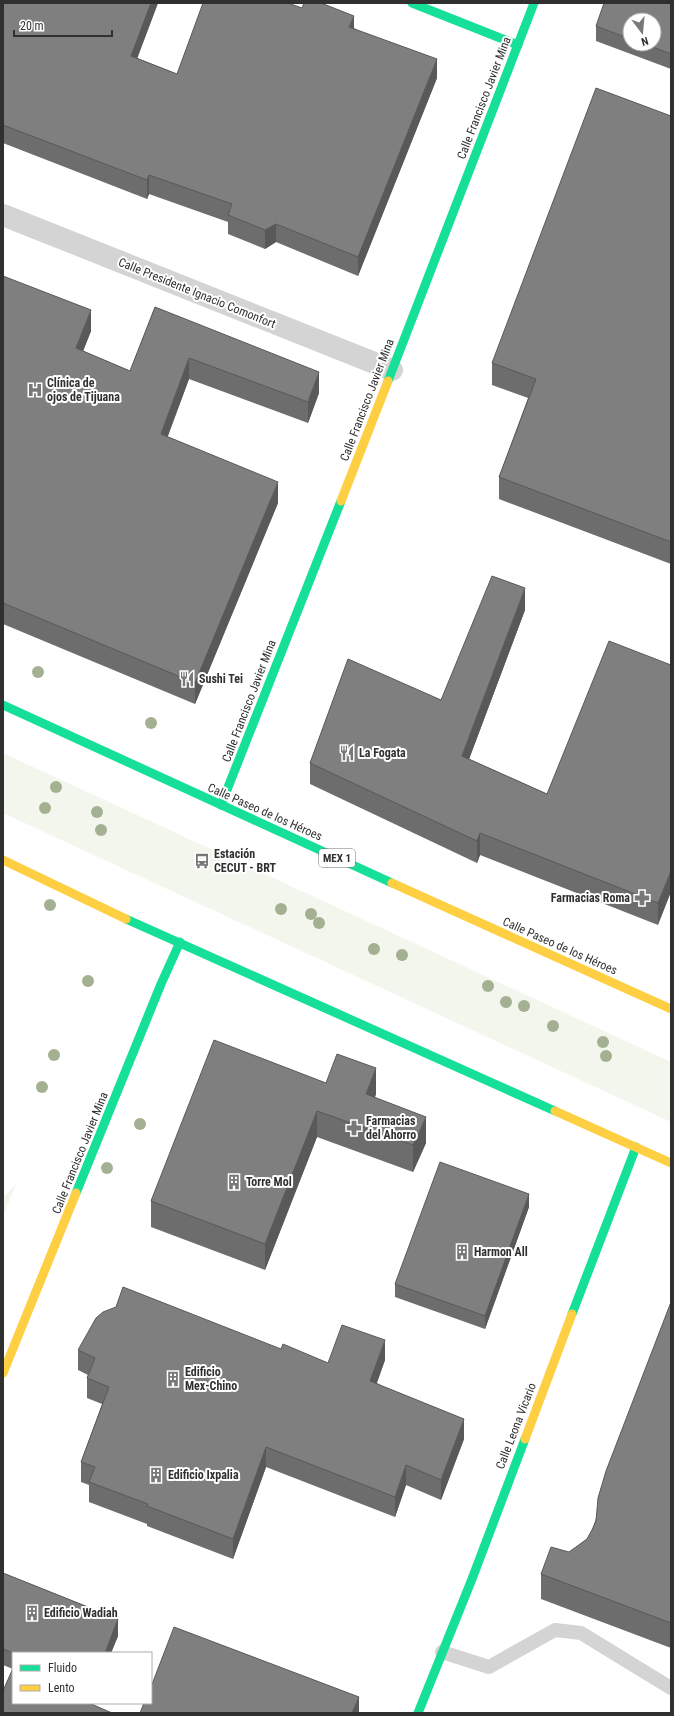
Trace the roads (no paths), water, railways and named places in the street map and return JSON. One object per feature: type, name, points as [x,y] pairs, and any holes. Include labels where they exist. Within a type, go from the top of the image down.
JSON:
[{"type":"street","points":[[412,3],[518,45]]},
{"type":"street","name":"Calle Francisco Javier Mina","points":[[221,805],[534,3]]},
{"type":"street","name":"Calle Presidente Ignacio Comonfort","points":[[3,215],[392,370]]},
{"type":"street","name":"Calle Paseo de los Héroes","points":[[3,705],[671,1009]]},
{"type":"street","points":[[3,860],[116,914],[671,1163]]},
{"type":"street","name":"Calle Francisco Javier Mina","points":[[3,1373],[161,984],[180,942]]},
{"type":"street","name":"Calle Leona Vicario","points":[[418,1713],[472,1579],[636,1147]]},
{"type":"lane","points":[[442,1652],[490,1667],[555,1630],[581,1633],[671,1688]]},
{"type":"place","name":"Clínica de ojos de Tijuana","points":[[35,390]]},
{"type":"place","name":"Sushi Tei","points":[[187,679]]},
{"type":"place","name":"La Fogata","points":[[347,753]]},
{"type":"place","name":"Estación CECUT - BRT","points":[[202,861]]},
{"type":"place","name":"Farmacias Roma","points":[[642,898]]},
{"type":"place","name":"Farmacias del Ahorro","points":[[354,1128]]},
{"type":"place","name":"Torre Mol","points":[[234,1182]]},
{"type":"place","name":"Harmon All","points":[[462,1252]]},
{"type":"place","name":"Edificio Mex-Chino","points":[[173,1379]]},
{"type":"place","name":"Edificio Ixpalia","points":[[156,1475]]},
{"type":"place","name":"Edificio Wadiah","points":[[32,1613]]}]
